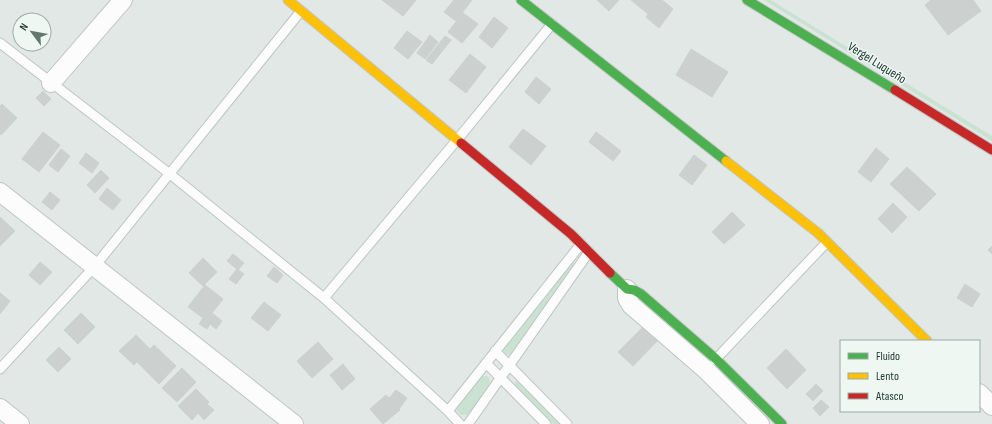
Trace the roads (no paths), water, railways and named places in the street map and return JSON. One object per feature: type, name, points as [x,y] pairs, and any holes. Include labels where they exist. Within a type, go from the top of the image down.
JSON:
[{"type":"street","points":[[51,83],[123,0]]},
{"type":"street","points":[[288,0],[571,234],[626,289],[627,298],[631,305],[711,364],[782,424]]},
{"type":"street","points":[[521,0],[818,233],[925,340]]},
{"type":"street","name":"Vergel Luqueño","points":[[747,0],[769,5],[992,150]]},
{"type":"street","points":[[0,192],[294,424]]},
{"type":"street","points":[[711,364],[760,424]]},
{"type":"street","points":[[980,394],[992,406]]},
{"type":"street","points":[[0,408],[20,424]]},
{"type":"lane","points":[[0,369],[94,266],[301,11]]},
{"type":"lane","points":[[324,298],[552,24]]},
{"type":"lane","points":[[0,44],[170,174],[324,298],[448,411],[460,424]]},
{"type":"lane","points":[[711,364],[827,242]]},
{"type":"lane","points":[[448,411],[581,244]]},
{"type":"lane","points":[[468,424],[588,252]]},
{"type":"lane","points":[[495,351],[567,424]]},
{"type":"lane","points":[[486,363],[546,424]]}]
